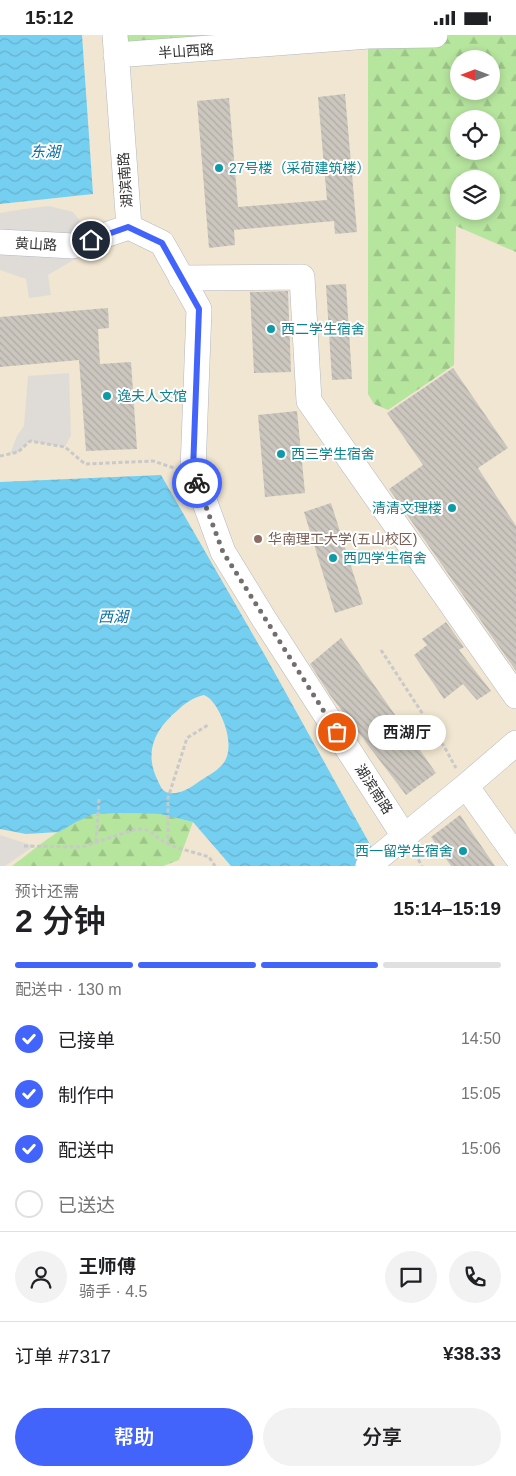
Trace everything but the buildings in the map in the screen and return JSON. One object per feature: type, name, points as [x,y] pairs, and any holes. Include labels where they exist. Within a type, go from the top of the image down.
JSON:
[{"type":"street","name":"半山西路","points":[[121,48],[435,35]]},
{"type":"street","name":"湖滨南路","points":[[121,48],[137,231],[162,243],[199,309],[193,470],[196,480],[223,552],[404,836]]},
{"type":"street","name":"黄山路","points":[[0,242],[73,246],[137,231]]},
{"type":"street","points":[[182,278],[302,277],[310,401],[516,696]]},
{"type":"street","points":[[374,860],[516,744]]},
{"type":"street","points":[[466,786],[516,856]]},
{"type":"path","points":[[0,456],[18,452],[30,441],[65,447],[85,464],[153,461],[177,469],[196,480]]},
{"type":"path","points":[[381,650],[445,748]]},
{"type":"path","points":[[168,845],[168,798],[187,738],[208,725]]},
{"type":"path","points":[[96,843],[99,799]]},
{"type":"path","points":[[24,846],[82,847],[136,829],[144,829],[150,831],[168,845],[209,857],[215,866]]},
{"type":"shaded area","name":"华南理工大学(五山校区)","points":[[0,35],[516,35],[516,866],[0,866]]},
{"type":"shaded area","points":[[49,206],[73,212],[83,225],[82,255],[48,275],[51,295],[29,298],[26,279],[0,270],[0,213]]},
{"type":"shaded area","points":[[69,373],[71,435],[65,447],[30,441],[18,452],[10,454],[17,436],[24,426],[28,376]]},
{"type":"shaded area","points":[[0,835],[34,846],[5,866],[0,866]]},
{"type":"green space","points":[[115,35],[516,35],[516,252],[456,226],[454,365],[388,410],[374,404],[368,394],[368,37],[116,55]]},
{"type":"green space","points":[[98,813],[160,814],[193,822],[179,860],[163,866],[12,866],[63,828],[85,817]]},
{"type":"water","name":"东湖","points":[[0,35],[82,35],[93,194],[0,204]]},
{"type":"water","name":"西湖","points":[[161,475],[267,659],[382,866],[231,866],[193,822],[160,814],[94,814],[59,832],[26,834],[0,829],[0,482]],"holes":[[[204,695],[217,708],[226,729],[228,748],[225,760],[217,770],[188,789],[177,793],[167,792],[160,786],[153,769],[152,750],[154,741],[163,725],[184,705],[200,696]]]},
{"type":"way so far","points":[[197,483],[223,552],[337,732]]},
{"type":"place","name":"27号楼（采荷建筑楼）","points":[[219,168]]},
{"type":"place","name":"西二学生宿舍","points":[[271,329]]},
{"type":"place","name":"逸夫人文馆","points":[[107,396]]},
{"type":"place","name":"西三学生宿舍","points":[[281,454]]},
{"type":"place","name":"清清文理楼","points":[[452,508]]},
{"type":"place","name":"华南理工大学(五山校区)","points":[[258,539]]},
{"type":"place","name":"西四学生宿舍","points":[[333,558]]},
{"type":"place","name":"西湖厅","points":[[337,732]]},
{"type":"place","name":"西一留学生宿舍","points":[[463,851]]},
{"type":"route","points":[[91,240],[128,227],[162,243],[199,309],[193,470],[197,483]]}]
